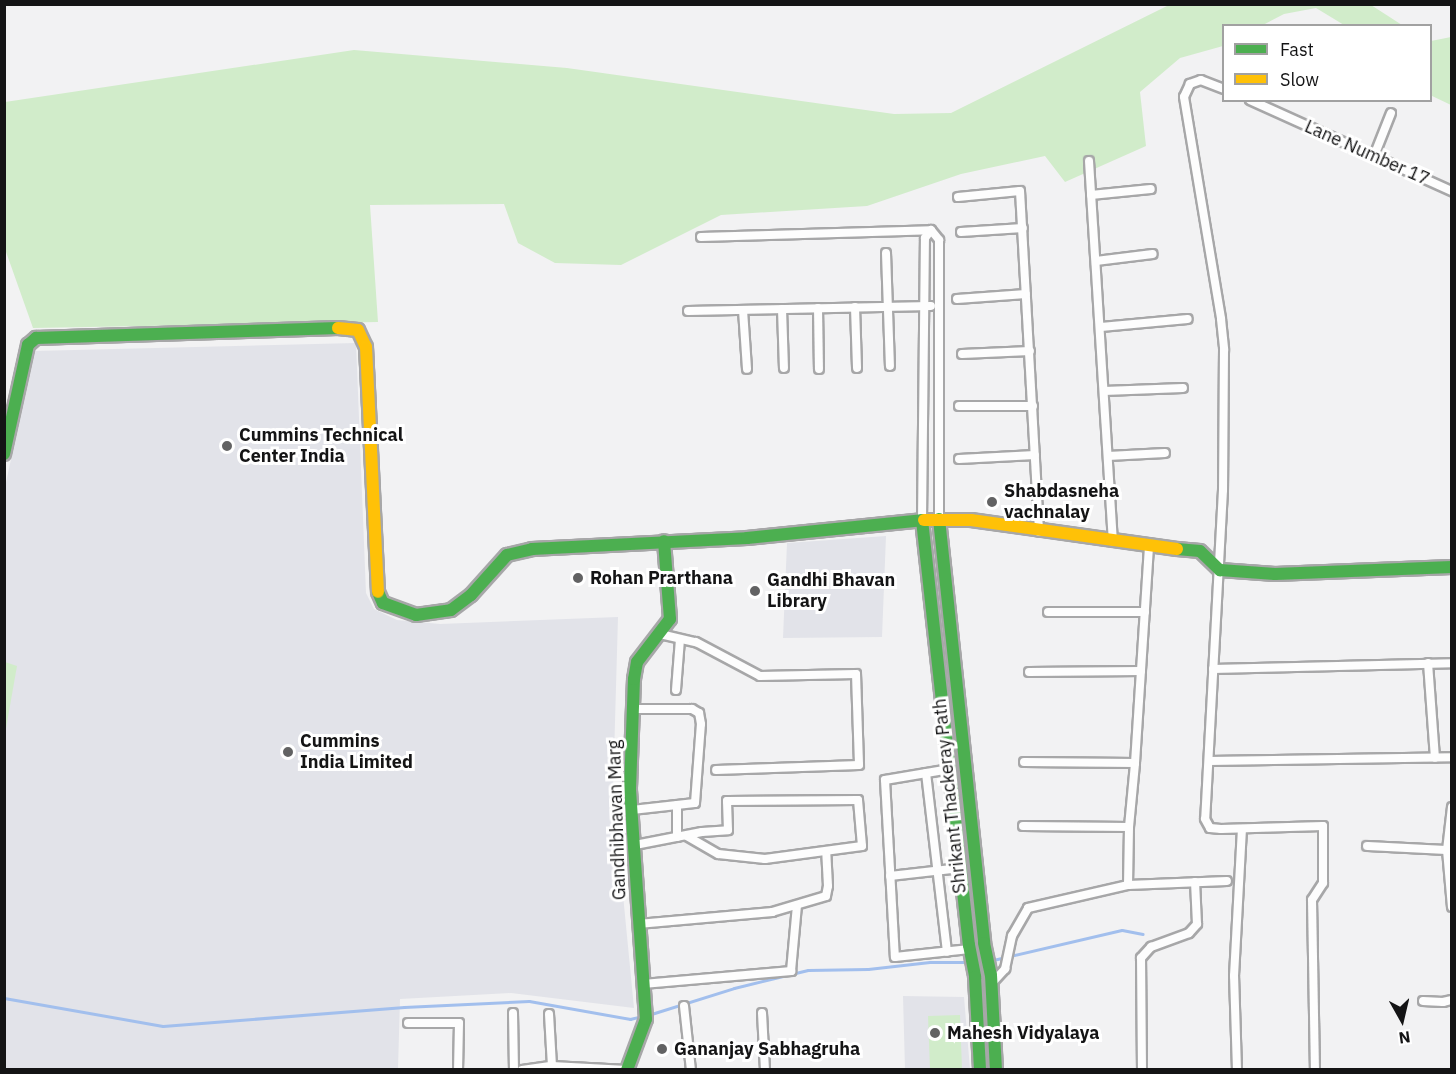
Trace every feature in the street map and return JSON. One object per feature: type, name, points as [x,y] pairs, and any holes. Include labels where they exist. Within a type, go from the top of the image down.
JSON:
[{"type":"street","points":[[1222,88],[1201,80],[1190,84],[1184,97],[1221,319],[1223,490],[1206,825],[1221,829],[1323,826],[1323,883],[1312,900],[1315,1070]]},
{"type":"street","name":"Lane Number 17","points":[[1254,102],[1452,191]]},
{"type":"street","points":[[1374,156],[1391,113]]},
{"type":"street","points":[[1089,161],[1113,541]]},
{"type":"street","points":[[1091,195],[1151,189]]},
{"type":"street","points":[[958,197],[1020,191],[1039,531]]},
{"type":"street","points":[[961,232],[1023,228]]},
{"type":"street","points":[[701,237],[931,230]]},
{"type":"street","points":[[922,520],[925,238],[931,230]]},
{"type":"street","points":[[931,230],[939,240],[939,519]]},
{"type":"street","points":[[886,253],[890,366]]},
{"type":"street","points":[[1096,261],[1152,254]]},
{"type":"street","points":[[957,298],[1026,294]]},
{"type":"street","points":[[688,311],[939,306]]},
{"type":"street","points":[[818,308],[819,369]]},
{"type":"street","points":[[855,308],[857,368]]},
{"type":"street","points":[[782,309],[784,368]]},
{"type":"street","points":[[743,310],[747,369]]},
{"type":"street","points":[[1101,327],[1188,319]]},
{"type":"street","points":[[4,454],[28,345],[36,338],[349,328],[358,330],[366,347],[376,587],[383,603],[416,615],[450,610],[471,595],[507,555],[532,549],[747,538],[939,519],[1149,547],[1200,551],[1220,570],[1275,574],[1452,567]]},
{"type":"street","points":[[962,354],[1030,351]]},
{"type":"street","points":[[1104,391],[1183,388]]},
{"type":"street","points":[[959,406],[1033,406]]},
{"type":"street","points":[[923,443],[939,442]]},
{"type":"street","points":[[1108,456],[1165,453]]},
{"type":"street","points":[[959,459],[1035,455]]},
{"type":"street","name":"Shrikant Thackeray Path","points":[[939,519],[991,979],[996,1070]]},
{"type":"street","name":"Shrikant Thackeray Path","points":[[922,520],[975,977],[980,1070]]},
{"type":"street","name":"Gandhibhavan Marg","points":[[627,1070],[646,1015],[630,788],[632,709],[637,662],[670,619],[664,541]]},
{"type":"street","points":[[1128,885],[1129,826],[1136,763],[1149,547]]},
{"type":"street","points":[[1048,612],[1145,612]]},
{"type":"street","points":[[660,634],[696,642],[760,676],[856,674],[859,765],[716,771]]},
{"type":"street","points":[[676,690],[680,639]]},
{"type":"street","points":[[1428,663],[1435,758]]},
{"type":"street","points":[[1213,669],[1452,663]]},
{"type":"street","points":[[1029,672],[1141,671]]},
{"type":"street","points":[[632,709],[692,710],[699,713],[701,724],[695,802],[632,810]]},
{"type":"street","points":[[1209,761],[1452,757]]},
{"type":"street","points":[[1024,762],[1136,763]]},
{"type":"street","points":[[950,769],[885,780],[895,957],[947,952],[971,953]]},
{"type":"street","points":[[926,773],[947,952]]},
{"type":"street","points":[[634,845],[677,837],[729,830],[727,801],[858,800],[862,846],[765,859],[718,854],[687,836]]},
{"type":"street","points":[[676,805],[677,837]]},
{"type":"street","points":[[1452,807],[1447,850],[1452,907]]},
{"type":"street","points":[[1023,826],[1129,826]]},
{"type":"street","points":[[1237,1070],[1234,976],[1242,829]]},
{"type":"street","points":[[1367,846],[1447,850]]},
{"type":"street","points":[[638,924],[772,912],[826,896],[828,886],[826,852]]},
{"type":"street","points":[[890,876],[961,868]]},
{"type":"street","points":[[991,979],[1005,969],[1012,936],[1028,908],[1128,885],[1227,881]]},
{"type":"street","points":[[1142,1070],[1141,958],[1151,947],[1189,933],[1197,924],[1195,882]]},
{"type":"street","points":[[643,984],[791,971],[797,905]]},
{"type":"street","points":[[1423,1001],[1452,1000]]},
{"type":"street","points":[[684,1006],[690,1070]]},
{"type":"street","points":[[762,1012],[765,1070]]},
{"type":"street","points":[[513,1013],[514,1070]]},
{"type":"street","points":[[549,1014],[552,1066]]},
{"type":"street","points":[[408,1023],[459,1023],[458,1070]]},
{"type":"street","points":[[522,1070],[552,1066],[627,1070]]},
{"type":"shaded area","points":[[356,343],[366,593],[374,609],[397,620],[440,624],[618,617],[613,792],[634,1008],[511,993],[400,999],[398,1069],[5,1070],[4,492],[34,351]]},
{"type":"shaded area","points":[[886,536],[882,637],[783,638],[787,543]]},
{"type":"shaded area","name":"Mahesh Vidyalaya","points":[[903,996],[964,997],[970,1069],[905,1069]]},
{"type":"green space","points":[[1169,5],[1371,5],[1400,24],[1342,24],[1316,8],[1284,14],[1265,24],[1222,24],[1222,46],[1180,58],[1140,92],[1146,146],[1065,182],[1045,156],[961,174],[867,206],[721,215],[621,265],[555,263],[518,243],[504,204],[370,205],[378,322],[33,328],[5,249],[5,102],[354,50],[567,68],[894,114],[951,113]]},
{"type":"green space","points":[[1452,37],[1451,105],[1432,96],[1432,41]]},
{"type":"green space","points":[[4,662],[17,666],[5,734]]},
{"type":"green space","points":[[960,1015],[962,1069],[930,1069],[928,1016]]},
{"type":"waterway","points":[[993,960],[1122,930],[1143,934]]},
{"type":"waterway","points":[[648,1015],[734,988],[808,970],[868,969],[930,962],[968,962]]},
{"type":"waterway","points":[[4,998],[163,1026],[404,1007],[529,1001],[630,1019],[642,1016]]},
{"type":"traffic: fast","points":[[4,454],[28,345],[36,338],[338,328]]},
{"type":"traffic: fast","points":[[939,519],[984,943],[991,975],[996,1070]]},
{"type":"traffic: fast","points":[[922,520],[969,945],[975,977],[980,1070]]},
{"type":"traffic: fast","points":[[378,592],[383,603],[416,615],[451,610],[471,595],[507,555],[532,549],[747,538],[924,520]]},
{"type":"traffic: fast","points":[[627,1070],[646,1019],[630,788],[634,679],[637,662],[670,619],[664,541]]},
{"type":"traffic: fast","points":[[1177,549],[1200,551],[1220,570],[1275,574],[1452,567]]},
{"type":"traffic: slow","points":[[338,328],[358,330],[366,347],[378,592]]},
{"type":"traffic: slow","points":[[924,520],[971,520],[1177,549]]},
{"type":"place","name":"Cummins Technical Center India","points":[[227,446]]},
{"type":"place","name":"Shabdasneha vachnalay","points":[[992,502]]},
{"type":"place","name":"Rohan Prarthana","points":[[578,578]]},
{"type":"place","name":"Gandhi Bhavan Library","points":[[755,591]]},
{"type":"place","name":"Cummins India Limited","points":[[288,752]]},
{"type":"place","name":"Mahesh Vidyalaya","points":[[935,1033]]},
{"type":"place","name":"Gananjay Sabhagruha","points":[[662,1049]]}]
